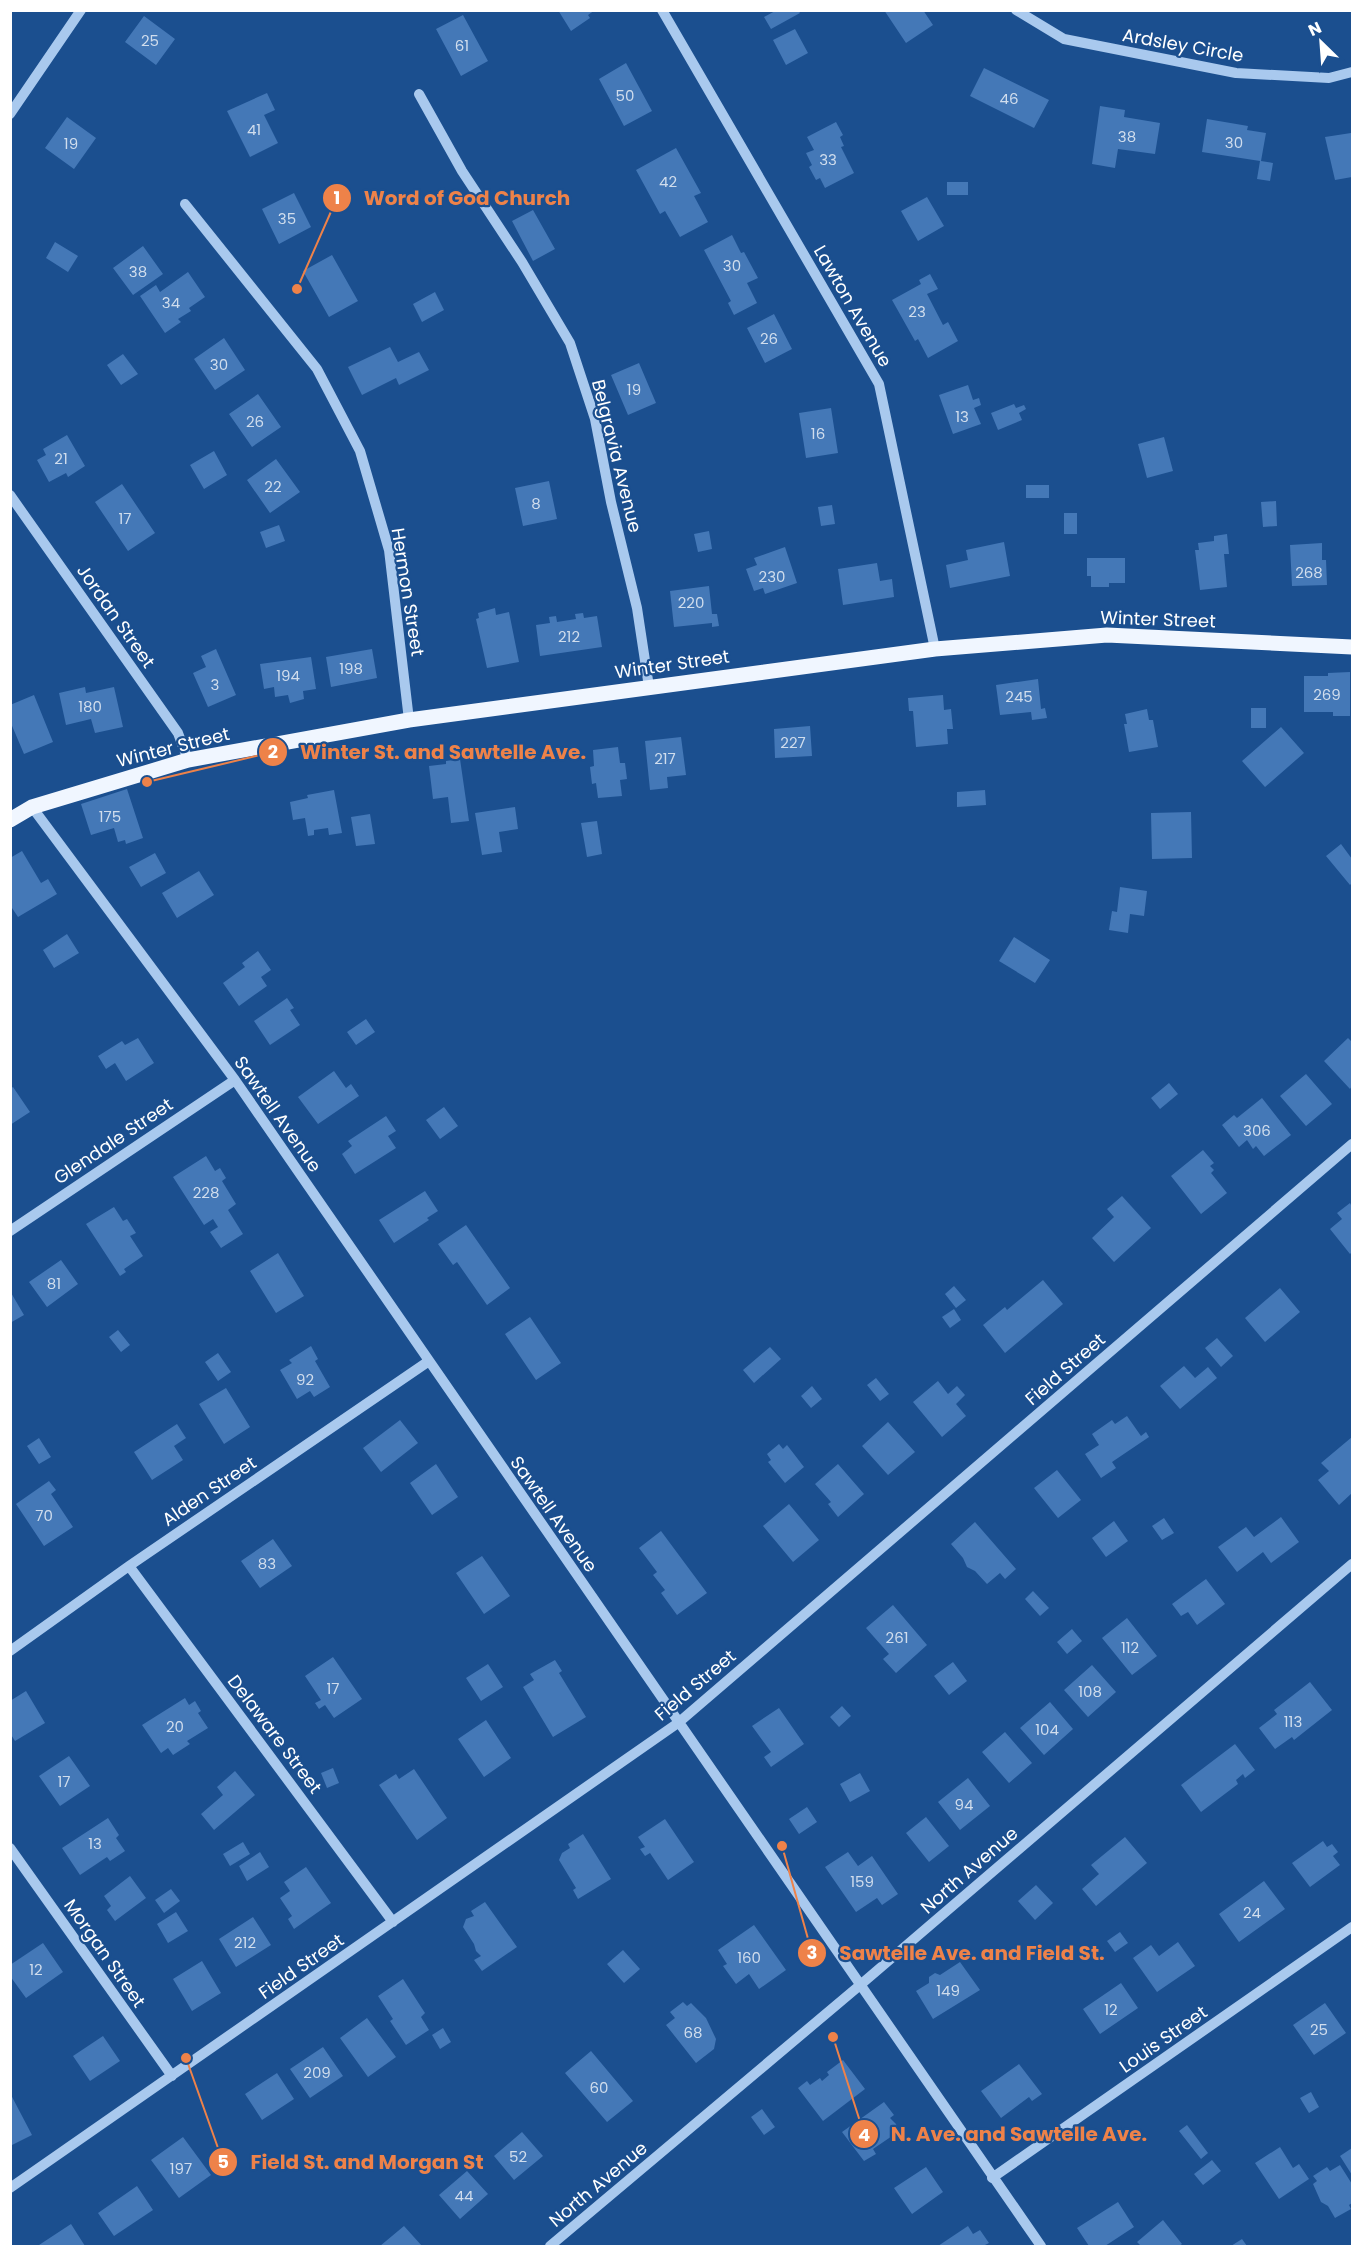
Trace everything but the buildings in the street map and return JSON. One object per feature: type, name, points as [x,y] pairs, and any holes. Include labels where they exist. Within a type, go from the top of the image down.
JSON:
[{"type":"main road","name":"Winter Street","points":[[10,820],[32,807],[188,760],[409,720],[935,649],[1107,635],[1353,647]]},
{"type":"street","points":[[10,114],[81,10]]},
{"type":"street","name":"Lawton Avenue","points":[[662,10],[879,384],[935,649]]},
{"type":"street","name":"Ardsley Circle","points":[[1016,10],[1064,39],[1236,73],[1329,78],[1353,72]]},
{"type":"street","name":"Belgravia Avenue","points":[[418,94],[462,171],[522,262],[570,343],[595,419],[611,502],[637,608],[649,687]]},
{"type":"street","name":"Hermon Street","points":[[185,204],[317,369],[360,451],[389,550],[409,720]]},
{"type":"street","name":"Jordan Street","points":[[10,495],[178,733],[188,760]]},
{"type":"street","name":"Sawtell Avenue","points":[[32,807],[235,1080],[1041,2247]]},
{"type":"street","name":"Glendale Street","points":[[10,1231],[235,1080]]},
{"type":"street","name":"Field Street","points":[[10,2188],[678,1723],[1353,1144]]},
{"type":"street","name":"Alden Street","points":[[10,1651],[129,1566],[429,1361]]},
{"type":"street","name":"North Avenue","points":[[550,2247],[1353,1564]]},
{"type":"street","name":"Delaware Street","points":[[129,1566],[393,1923]]},
{"type":"street","name":"Morgan Street","points":[[10,1848],[172,2076]]},
{"type":"street","name":"Louis Street","points":[[992,2178],[1353,1927]]},
{"type":"place","name":"Word of God Church","points":[[297,289]]},
{"type":"place","name":"Winter St. and Sawtelle Ave.","points":[[147,782]]},
{"type":"place","name":"Sawtelle Ave. and Field St.","points":[[782,1846]]},
{"type":"place","name":"N. Ave. and Sawtelle Ave.","points":[[833,2037]]},
{"type":"place","name":"Field St. and Morgan St","points":[[186,2058]]}]
